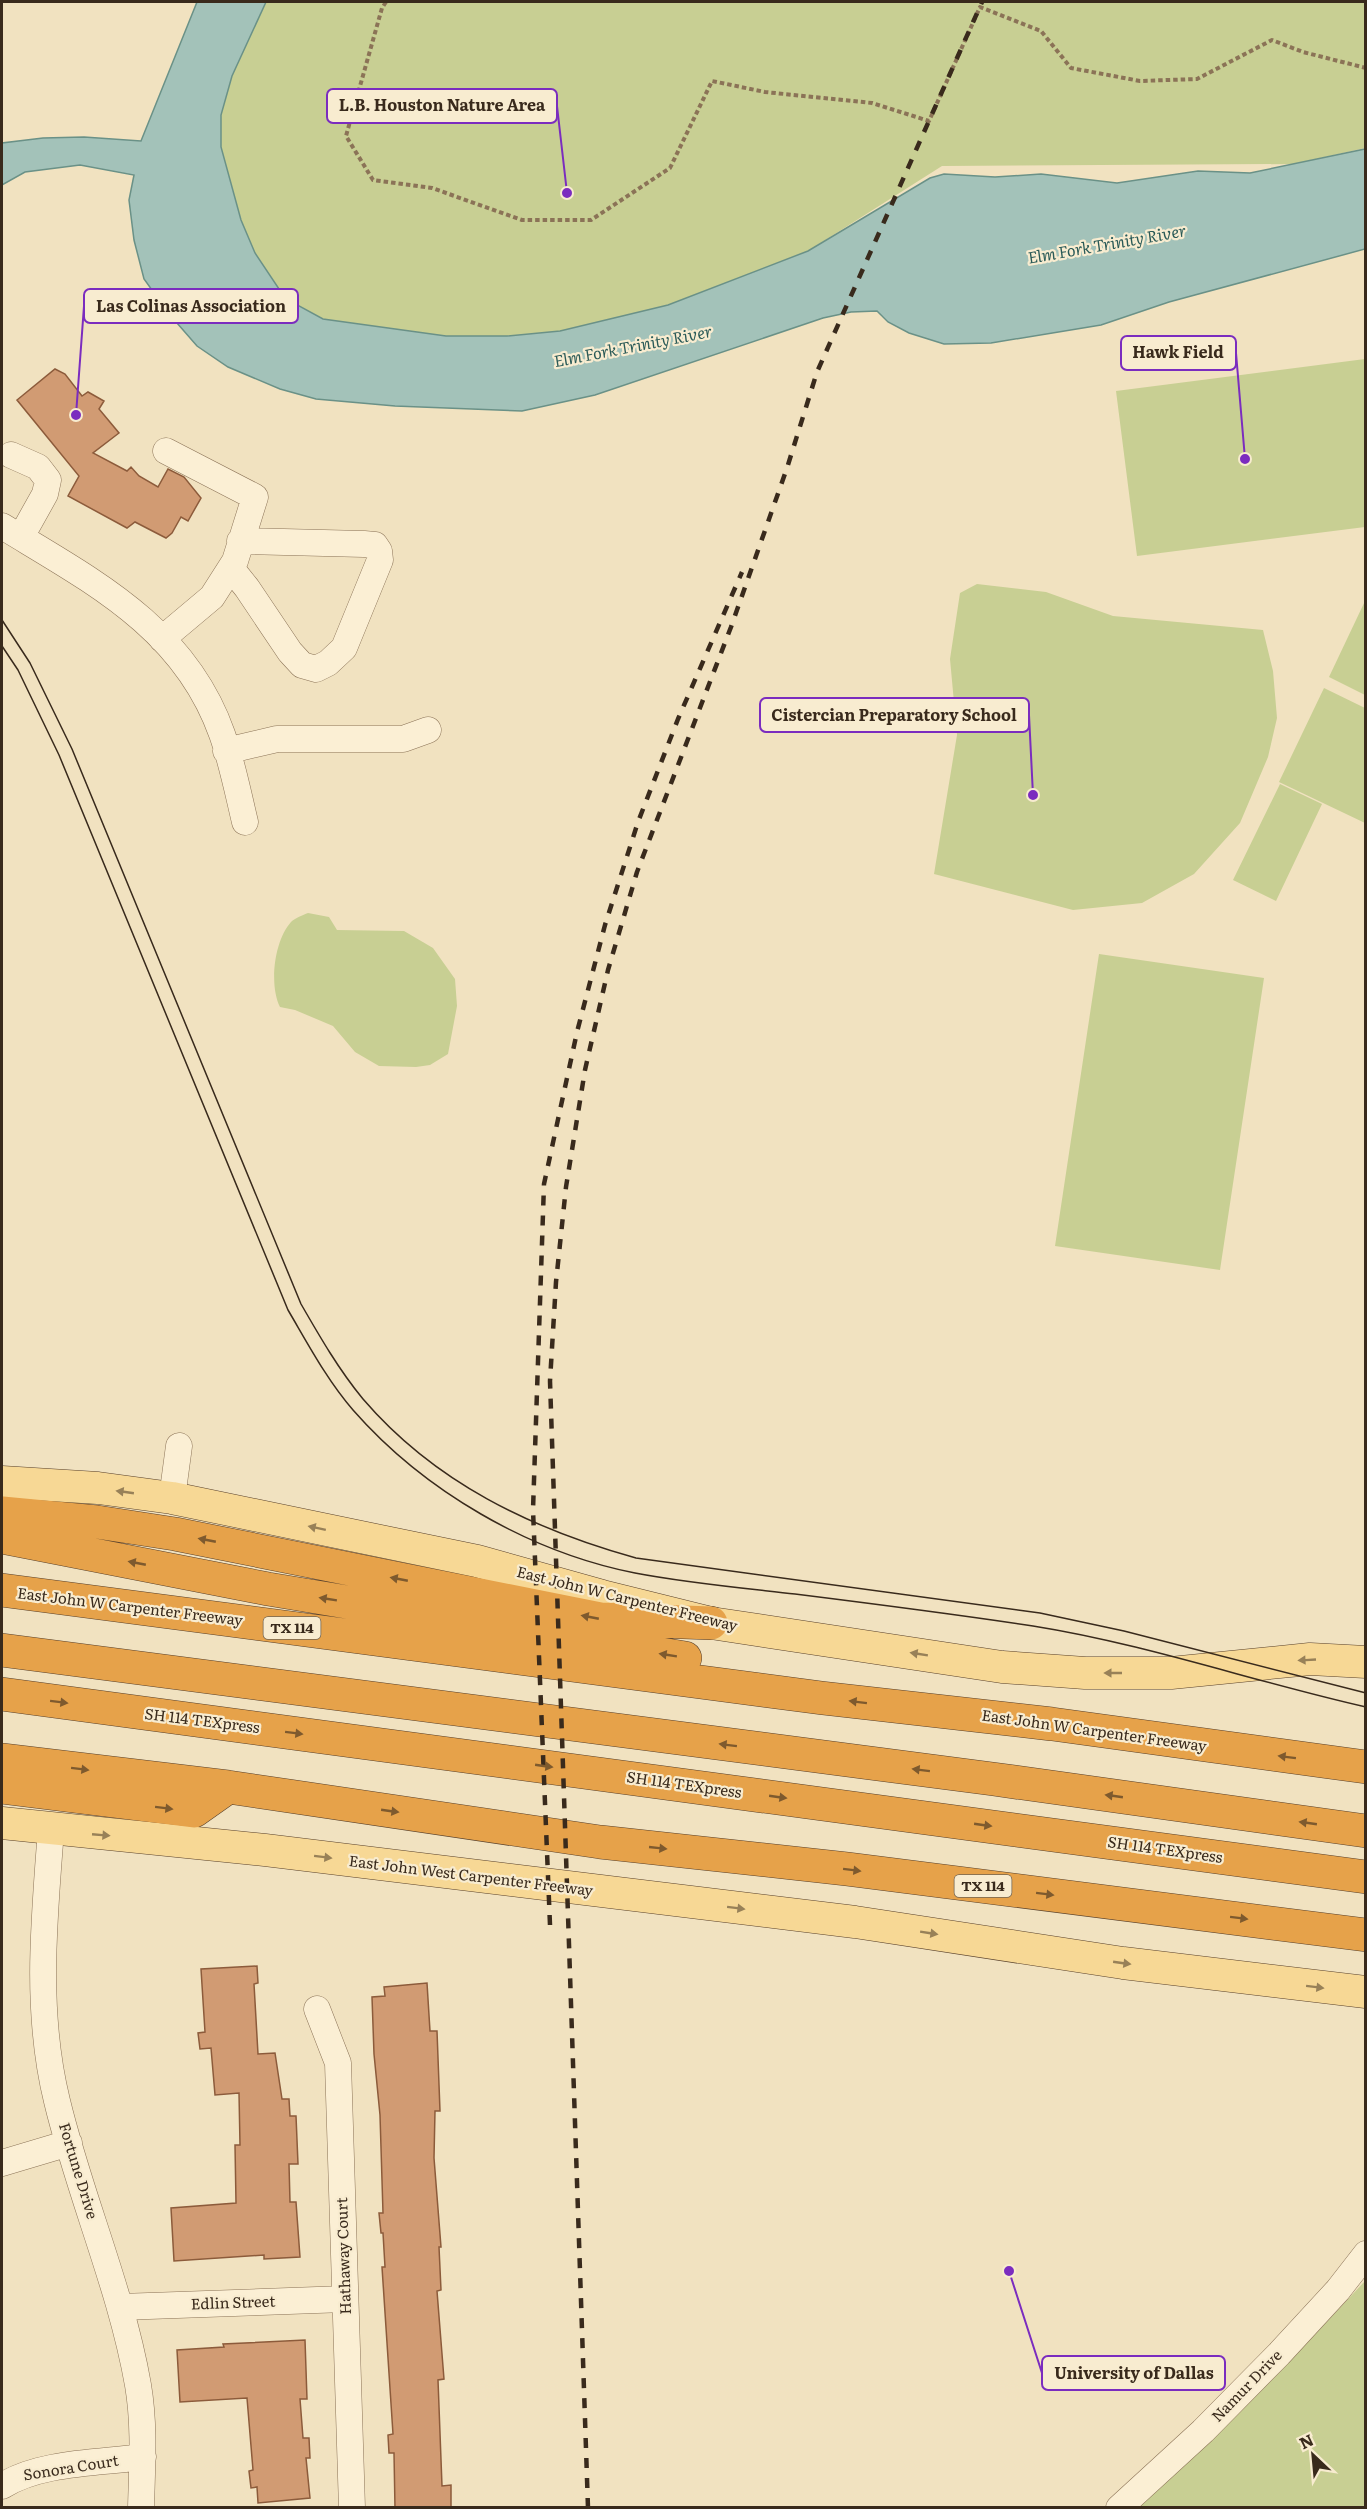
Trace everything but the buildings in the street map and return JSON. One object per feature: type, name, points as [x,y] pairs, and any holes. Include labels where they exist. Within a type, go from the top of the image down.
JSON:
[{"type":"highway","points":[[2,1513],[59,1517],[175,1534],[600,1619],[711,1623]]},
{"type":"highway","points":[[2,1537],[268,1589],[793,1676],[822,1698]]},
{"type":"highway","name":"East John W Carpenter Freeway","points":[[2,1590],[822,1698],[1041,1723],[1365,1767]]},
{"type":"highway","points":[[2,1612],[531,1670],[583,1666]]},
{"type":"highway","points":[[2,1650],[970,1776],[1365,1831]]},
{"type":"highway","name":"SH 114 TEXpress","points":[[2,1694],[1365,1877]]},
{"type":"highway","name":"TX 114","points":[[2,1760],[228,1787],[600,1842],[847,1869],[1365,1935]]},
{"type":"highway","points":[[2,1787],[194,1811],[228,1787]]},
{"type":"main road","name":"East John W Carpenter Freeway","points":[[2,1482],[98,1488],[172,1498],[477,1561],[602,1596],[711,1623],[1002,1666],[1085,1673],[1171,1673],[1310,1659],[1365,1662]]},
{"type":"main road","points":[[2,1823],[51,1830]]},
{"type":"main road","name":"East John West Carpenter Freeway","points":[[51,1830],[265,1850],[855,1922],[1123,1964],[1365,1992]]},
{"type":"street","points":[[162,639],[212,597],[231,568],[255,497],[166,451]]},
{"type":"street","points":[[11,455],[38,467],[48,480],[45,494],[11,532],[107,590],[150,625],[162,639],[194,679],[222,733],[245,822]]},
{"type":"street","points":[[231,568],[290,652],[302,664],[316,669],[328,663],[344,648],[380,560],[379,551],[375,545],[240,541]]},
{"type":"street","points":[[226,751],[277,739],[403,739],[428,730]]},
{"type":"street","points":[[172,1498],[179,1446]]},
{"type":"street","name":"Fortune Drive","points":[[51,1830],[42,1983],[48,2048],[56,2100],[120,2307],[138,2386],[143,2439],[141,2508]]},
{"type":"street","name":"Hathaway Court","points":[[317,2009],[338,2063],[352,2508]]},
{"type":"street","points":[[2,2163],[69,2143]]},
{"type":"street","name":"Namur Drive","points":[[1119,2508],[1203,2431],[1279,2354],[1338,2290],[1365,2254]]},
{"type":"street","name":"Edlin Street","points":[[120,2307],[345,2299]]},
{"type":"street","name":"Sonora Court","points":[[2,2486],[17,2476],[38,2470],[142,2457]]},
{"type":"path","points":[[386,2],[382,8],[346,136],[373,180],[432,188],[522,220],[591,219],[670,168],[712,81],[765,92],[872,103],[929,121],[980,7],[1041,31],[1071,68],[1140,81],[1197,79],[1272,40],[1303,52],[1365,68]]},
{"type":"green space","points":[[266,2],[1365,2],[1365,148],[1293,164],[942,166],[808,251],[668,305],[560,331],[507,336],[446,336],[323,319],[299,306],[279,289],[255,253],[241,220],[221,147],[221,115],[232,76]]},
{"type":"green space","points":[[1365,359],[1365,527],[1137,556],[1116,391]]},
{"type":"green space","points":[[977,584],[1046,592],[1113,616],[1263,630],[1273,671],[1277,718],[1268,757],[1240,823],[1194,874],[1142,903],[1073,910],[934,874],[957,735],[950,659],[960,593]]},
{"type":"green space","points":[[1365,601],[1365,695],[1329,677]]},
{"type":"green space","points":[[1324,688],[1365,708],[1365,823],[1279,782]]},
{"type":"green space","points":[[1280,784],[1322,804],[1276,901],[1233,880]]},
{"type":"green space","points":[[308,913],[329,917],[337,930],[404,931],[433,948],[455,979],[457,1006],[448,1054],[430,1065],[379,1066],[355,1052],[333,1026],[295,1010],[280,1007],[274,975],[277,951],[285,930],[291,922]]},
{"type":"green space","points":[[1099,954],[1264,978],[1220,1270],[1055,1246]]},
{"type":"green space","points":[[1365,2281],[1365,2507],[1135,2508],[1273,2379]]},
{"type":"water","name":"Elm Fork Trinity River","points":[[197,2],[266,2],[232,76],[221,115],[221,147],[241,220],[255,253],[279,289],[299,306],[323,319],[446,336],[507,336],[560,331],[668,305],[808,251],[930,178],[944,174],[995,177],[1041,174],[1117,183],[1198,171],[1250,173],[1365,149],[1365,249],[1169,302],[1101,325],[991,343],[944,344],[909,333],[888,322],[877,311],[851,312],[823,318],[595,395],[522,411],[395,406],[316,399],[280,389],[228,367],[197,346],[170,315],[144,279],[134,240],[129,200],[134,175],[80,165],[25,172],[2,185],[2,143],[43,138],[84,137],[141,141]]},
{"type":"tram line","points":[[2,620],[30,663],[72,749],[301,1304],[354,1388],[391,1429],[421,1455],[454,1479],[523,1517],[560,1533],[636,1558],[1040,1613],[1124,1631],[1366,1693]]},
{"type":"tram line","points":[[2,646],[18,670],[59,755],[288,1310],[318,1362],[353,1410],[412,1467],[445,1492],[518,1534],[595,1563],[674,1580],[1033,1626],[1159,1653],[1366,1707]]},
{"type":"railway","points":[[588,2508],[550,1381],[556,1282],[566,1187],[585,1070],[608,970],[637,872],[731,627],[787,468],[817,372],[982,2]]},
{"type":"railway","points":[[550,1925],[533,1510],[544,1184],[577,1032],[605,925],[638,822],[678,719],[742,572]]},
{"type":"place","name":"L.B. Houston Nature Area","points":[[567,193]]},
{"type":"place","name":"Las Colinas Association","points":[[76,415]]},
{"type":"place","name":"Hawk Field","points":[[1245,459]]},
{"type":"place","name":"Cistercian Preparatory School","points":[[1033,795]]},
{"type":"place","name":"University of Dallas","points":[[1009,2271]]}]
